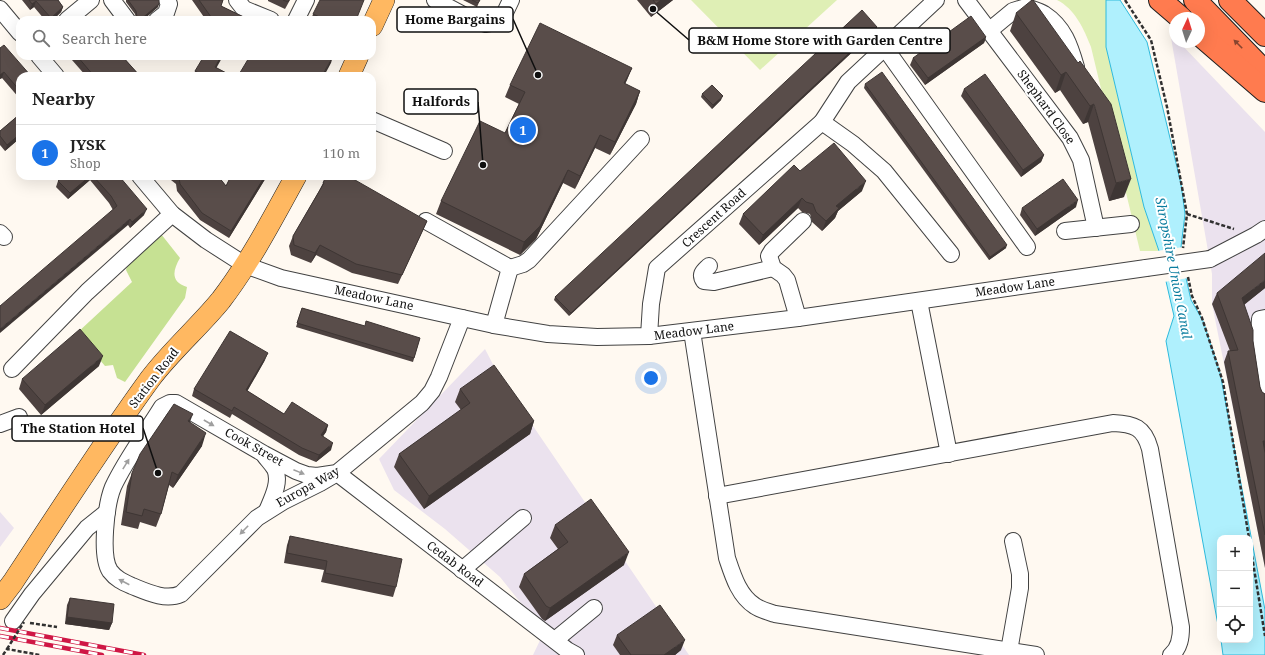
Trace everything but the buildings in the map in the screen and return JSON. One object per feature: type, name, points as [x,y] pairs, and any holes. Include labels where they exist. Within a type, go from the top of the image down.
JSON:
[{"type":"highway","points":[[1160,0],[1174,12]]},
{"type":"highway","points":[[1195,0],[1265,72]]},
{"type":"highway","points":[[1230,0],[1265,35]]},
{"type":"highway","points":[[1247,0],[1265,22]]},
{"type":"highway","points":[[1205,39],[1265,90]]},
{"type":"main road","points":[[376,17],[384,0]]},
{"type":"main road","name":"Station Road","points":[[0,599],[152,377],[220,300],[245,265],[294,180]]},
{"type":"street","points":[[72,16],[91,0]]},
{"type":"street","points":[[112,0],[124,16]]},
{"type":"street","points":[[162,16],[166,13],[169,4],[167,0]]},
{"type":"street","points":[[298,16],[306,0]]},
{"type":"street","points":[[436,0],[486,24],[501,21],[511,0]]},
{"type":"street","points":[[936,0],[889,43],[1027,247]]},
{"type":"street","name":"Shephard Close","points":[[966,0],[1070,138],[1081,160],[1096,228]]},
{"type":"street","points":[[243,3],[264,16]]},
{"type":"street","points":[[990,30],[1013,11],[1026,7],[1044,14],[1059,28],[1069,42],[1076,67]]},
{"type":"street","points":[[3,20],[16,30]]},
{"type":"street","name":"Crescent Road","points":[[649,336],[651,304],[657,268],[822,122],[848,82],[889,43]]},
{"type":"street","points":[[42,60],[53,72]]},
{"type":"street","points":[[376,122],[444,151]]},
{"type":"street","points":[[822,122],[853,144],[884,171],[950,254]]},
{"type":"street","points":[[426,221],[510,268],[523,264],[641,139]]},
{"type":"street","name":"Meadow Lane","points":[[143,180],[172,214],[206,240],[245,265],[281,278],[494,325],[548,334],[597,337],[649,336],[798,318],[1210,258],[1260,232]]},
{"type":"street","points":[[12,369],[87,292],[172,214]]},
{"type":"street","points":[[798,318],[787,280],[773,268],[769,256],[772,251],[803,221]]},
{"type":"street","points":[[1065,231],[1131,224]]},
{"type":"street","points":[[709,266],[702,272],[701,277],[709,282],[773,268]]},
{"type":"street","points":[[494,325],[510,268]]},
{"type":"street","points":[[919,301],[949,454]]},
{"type":"street","name":"Europa Way","points":[[160,596],[176,596],[181,594],[251,523],[284,500],[337,473],[422,403],[432,392],[462,318]]},
{"type":"street","points":[[1265,318],[1260,319],[1258,351],[1265,397]]},
{"type":"street","points":[[692,331],[727,558],[743,596],[755,607],[775,614],[1036,655]]},
{"type":"street","name":"Station Road","points":[[160,596],[121,581],[109,569],[106,562],[105,533],[107,512],[112,489],[119,475],[162,407],[170,402],[176,403]]},
{"type":"street","name":"Cook Street","points":[[176,403],[296,471],[307,475],[317,476],[337,473]]},
{"type":"street","points":[[0,424],[19,417]]},
{"type":"street","points":[[717,496],[1113,423],[1132,425],[1138,429],[1147,440],[1150,448],[1181,628],[1181,637],[1178,646],[1172,655]]},
{"type":"street","points":[[264,454],[274,468],[277,480],[273,497],[267,511]]},
{"type":"street","name":"Cedab Road","points":[[337,473],[462,570],[575,654]]},
{"type":"street","points":[[19,622],[32,594],[87,528],[107,512]]},
{"type":"street","points":[[462,570],[523,518]]},
{"type":"street","points":[[1008,651],[1020,588],[1020,574],[1013,541]]},
{"type":"street","points":[[555,640],[594,608]]},
{"type":"path","points":[[1186,214],[1260,232]]},
{"type":"path","points":[[1253,562],[1265,636]]},
{"type":"path","points":[[3,655],[19,622],[57,627]]},
{"type":"path","points":[[7,649],[40,655]]},
{"type":"shaded area","points":[[1173,48],[1185,48],[1265,132],[1265,568],[1212,304],[1212,274]]},
{"type":"shaded area","points":[[485,349],[499,376],[689,655],[533,655],[544,632],[500,577],[445,529],[394,490],[379,459]]},
{"type":"shaded area","points":[[0,512],[14,528],[0,547]]},
{"type":"green space","points":[[691,0],[837,0],[760,70]]},
{"type":"green space","points":[[1057,0],[1106,0],[1106,47],[1144,207],[1159,251],[1140,251],[1091,47],[1074,14]]},
{"type":"green space","points":[[161,234],[180,258],[174,275],[178,282],[187,287],[185,298],[125,382],[117,378],[113,365],[105,366],[77,333],[132,282],[126,270],[129,260]]},
{"type":"water","name":"Shropshire Union Canal","points":[[1106,0],[1120,0],[1147,42],[1181,184],[1185,214],[1181,247],[1186,278],[1191,300],[1203,321],[1220,373],[1251,535],[1217,535],[1217,620],[1166,341],[1174,316],[1159,251],[1144,207],[1106,47]]},
{"type":"water","points":[[1253,547],[1265,610],[1265,655],[1223,655],[1221,643],[1253,643]]},
{"type":"pier","points":[[1183,247],[1188,278],[1164,282],[1157,251]]},
{"type":"railway","points":[[0,628],[144,655]]},
{"type":"railway","points":[[0,636],[102,655]]},
{"type":"place","name":"B&M Home Store with Garden Centre","points":[[653,9]]},
{"type":"place","name":"Home Bargains","points":[[538,75]]},
{"type":"place","name":"JYSK","points":[[523,130]]},
{"type":"place","name":"Halfords","points":[[483,165]]},
{"type":"place","name":"The Station Hotel","points":[[158,473]]}]
